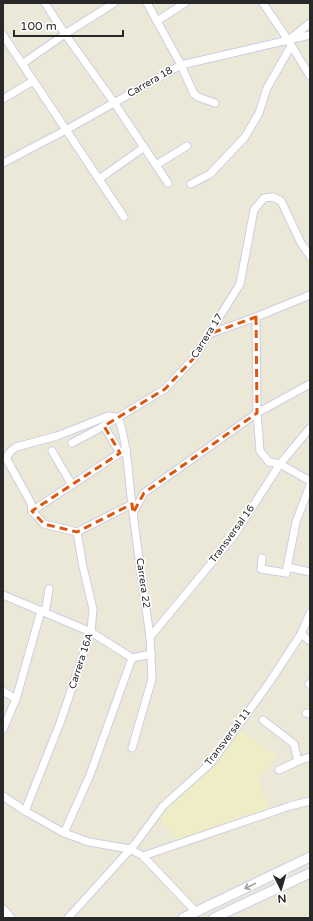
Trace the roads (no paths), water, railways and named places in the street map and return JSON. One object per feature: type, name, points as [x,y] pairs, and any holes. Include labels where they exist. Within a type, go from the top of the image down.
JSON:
[{"type":"main road","points":[[183,918],[310,857]]},
{"type":"main road","points":[[214,918],[310,873]]},
{"type":"main road","points":[[3,910],[10,918]]},
{"type":"street","points":[[45,3],[168,183]]},
{"type":"street","points":[[22,64],[65,34],[114,3]]},
{"type":"street","points":[[147,3],[181,65],[194,94],[215,103]]},
{"type":"street","points":[[157,21],[185,3]]},
{"type":"street","points":[[263,3],[310,76]]},
{"type":"street","points":[[191,184],[210,174],[245,137],[259,113],[267,88],[289,43],[310,23]]},
{"type":"street","name":"Carrera 18","points":[[3,163],[66,130],[181,65],[289,43],[310,35]]},
{"type":"street","points":[[3,36],[124,217]]},
{"type":"street","points":[[3,99],[33,81]]},
{"type":"street","points":[[156,165],[187,146]]},
{"type":"street","points":[[99,179],[143,148]]},
{"type":"street","name":"Carrera 17","points":[[72,443],[104,426],[165,389],[194,358],[240,284],[254,210],[264,198],[273,197],[281,201],[301,243],[310,256]]},
{"type":"street","points":[[209,334],[310,295]]},
{"type":"street","points":[[256,317],[257,413],[260,451],[270,462],[280,464],[310,481]]},
{"type":"street","points":[[133,512],[144,493],[257,413],[310,384]]},
{"type":"street","points":[[118,417],[108,416],[57,436],[16,447],[6,458],[32,503],[32,512],[44,524],[77,532],[132,504]]},
{"type":"street","name":"Carrera 22","points":[[118,417],[122,428],[126,449],[151,654],[152,679],[132,748]]},
{"type":"street","points":[[104,426],[120,453]]},
{"type":"street","name":"Transversal 16","points":[[150,637],[233,537],[280,464],[310,428]]},
{"type":"street","points":[[32,512],[126,449]]},
{"type":"street","points":[[52,451],[72,484]]},
{"type":"street","points":[[262,558],[261,569],[286,573],[296,522],[310,484]]},
{"type":"street","name":"Carrera 16A","points":[[25,810],[60,723],[91,632],[93,609],[83,567],[77,532]]},
{"type":"street","points":[[287,567],[310,572]]},
{"type":"street","points":[[3,729],[16,699],[41,611],[46,608],[49,589]]},
{"type":"street","points":[[3,595],[91,632],[132,658],[151,654]]},
{"type":"street","name":"Transversal 11","points":[[68,918],[135,844],[163,806],[211,763],[269,683],[301,634],[310,613]]},
{"type":"street","points":[[301,634],[310,641]]},
{"type":"street","points":[[64,833],[90,775],[132,658]]},
{"type":"street","points":[[3,691],[16,699]]},
{"type":"street","points":[[263,720],[294,744],[298,761]]},
{"type":"street","points":[[279,770],[310,757]]},
{"type":"street","points":[[3,796],[64,833],[89,842],[130,849],[144,856],[196,912]]},
{"type":"street","points":[[144,856],[282,809],[310,801]]}]
